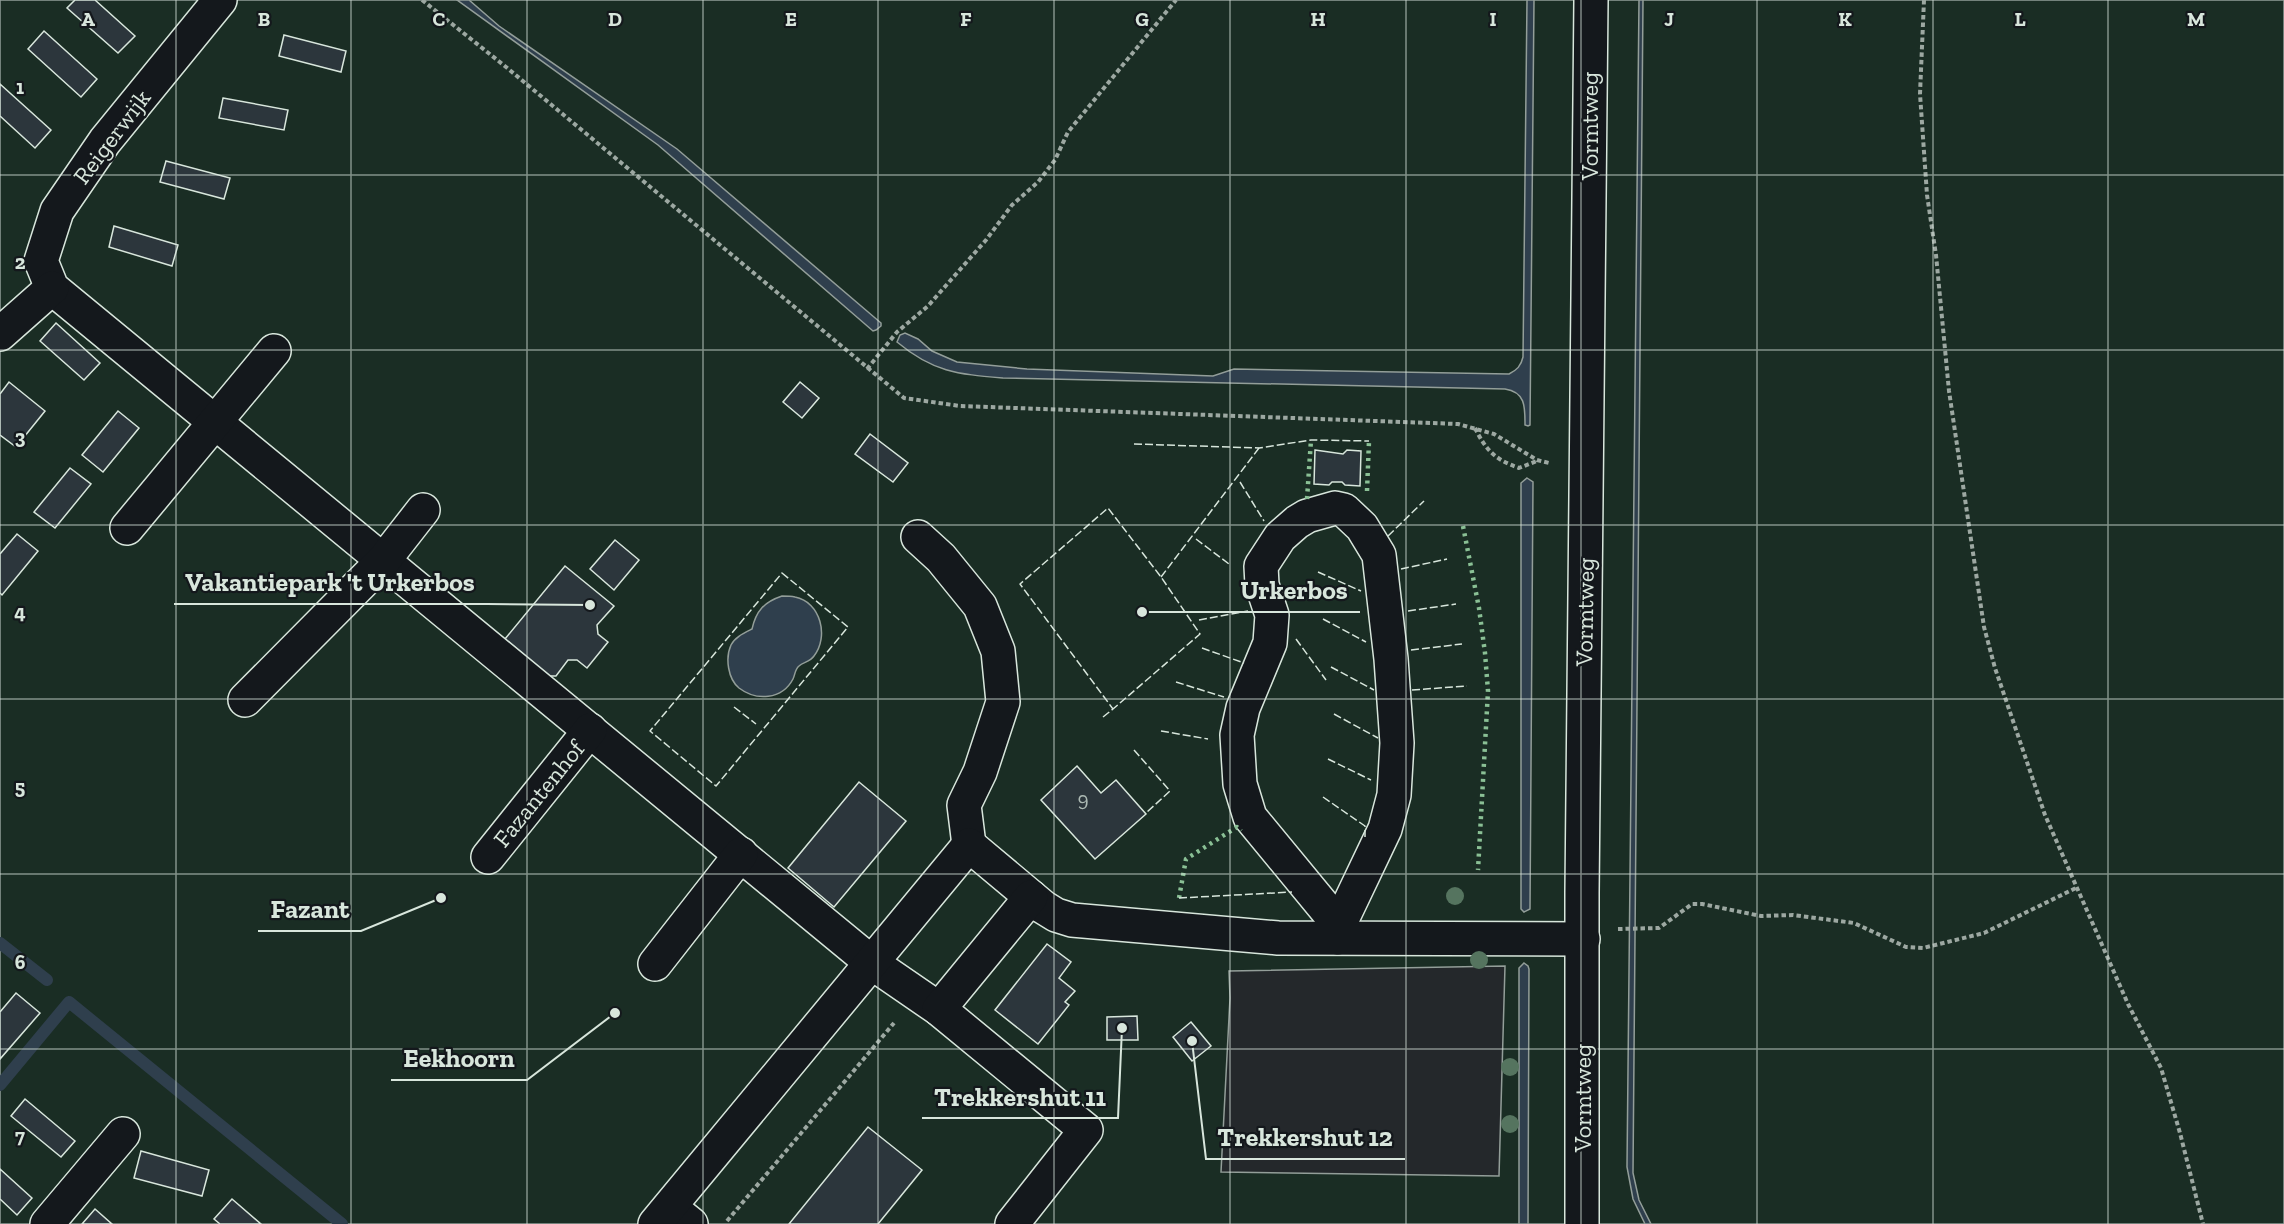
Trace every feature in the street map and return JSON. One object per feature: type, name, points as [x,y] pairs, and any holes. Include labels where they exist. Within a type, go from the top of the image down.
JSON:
[{"type":"street","name":"Reigerwijk","points":[[220,0],[105,141],[57,212],[41,261],[52,288],[872,963],[929,1002],[1086,1130],[1012,1224]]},
{"type":"street","name":"Vormtweg","points":[[1582,1224],[1591,0]]},
{"type":"street","points":[[0,334],[52,288]]},
{"type":"street","points":[[127,528],[274,351]]},
{"type":"street","points":[[1335,508],[1344,510],[1362,526],[1378,555],[1391,659],[1397,743],[1394,795],[1385,829],[1339,932],[1250,817],[1240,784],[1237,735],[1247,697],[1270,643],[1272,615],[1262,585],[1261,566],[1273,546],[1297,522],[1307,516],[1335,508]]},
{"type":"street","points":[[245,700],[384,560],[423,510]]},
{"type":"street","points":[[918,537],[941,558],[980,606],[998,651],[1003,702],[981,772],[964,806],[969,844],[1031,897],[1056,915],[1072,920],[1278,938],[1339,932],[1583,939]]},
{"type":"street","name":"Fazantenhof","points":[[488,857],[590,730]]},
{"type":"street","points":[[672,1218],[872,963],[969,844]]},
{"type":"street","points":[[655,964],[741,854]]},
{"type":"street","points":[[929,1002],[1031,897]]},
{"type":"street","points":[[47,1224],[123,1134]]},
{"type":"path","points":[[422,0],[506,67],[904,399],[960,406],[1458,424],[1494,434],[1546,463]]},
{"type":"path","points":[[867,369],[897,332],[928,306],[986,240],[1012,205],[1038,182],[1055,160],[1068,132],[1176,0]]},
{"type":"path","points":[[1924,0],[1920,94],[1927,195],[1936,255],[1949,391],[1977,588],[1992,657],[2045,815],[2128,1004],[2161,1068],[2203,1224]]},
{"type":"path","points":[[1475,428],[1484,446],[1502,460],[1519,468],[1537,460]]},
{"type":"path","points":[[1618,929],[1659,928],[1692,904],[1702,904],[1761,916],[1793,915],[1854,923],[1906,947],[1923,948],[1984,933],[2078,888]]},
{"type":"path","points":[[725,1224],[929,1002]]},
{"type":"green space","points":[[0,0],[2284,0],[2284,1224],[0,1224]]},
{"type":"shaded area","points":[[1505,966],[1499,1176],[1221,1172],[1230,998],[1229,971]]},
{"type":"water","points":[[457,0],[469,0],[499,26],[677,149],[881,323],[881,326],[873,331],[658,145]]},
{"type":"water","points":[[1527,0],[1534,0],[1530,425],[1525,425],[1521,397],[1505,389],[1003,378],[959,373],[934,366],[897,342],[900,335],[905,333],[918,339],[932,351],[957,362],[1027,369],[1213,376],[1234,369],[1509,374],[1520,365],[1523,357]]},
{"type":"water","points":[[1639,0],[1643,0],[1633,1173],[1639,1200],[1651,1224],[1645,1224],[1633,1199],[1627,1167]]},
{"type":"water","points":[[1527,478],[1533,482],[1530,909],[1524,912],[1521,909],[1521,483]]},
{"type":"water","points":[[782,596],[804,600],[816,613],[821,630],[819,648],[809,661],[798,667],[793,679],[782,691],[776,695],[753,695],[739,688],[732,679],[729,668],[729,650],[735,640],[752,629],[762,608],[770,601]]},
{"type":"water","points":[[1524,963],[1529,969],[1528,1224],[1519,1224],[1519,968]]},
{"type":"building","points":[[75,0],[95,0],[135,36],[118,53],[67,8]]},
{"type":"building","points":[[44,31],[97,79],[81,97],[28,49]]},
{"type":"building","points":[[284,35],[346,51],[341,72],[279,56]]},
{"type":"building","points":[[0,84],[51,130],[35,148],[0,116]]},
{"type":"building","points":[[223,98],[288,110],[284,130],[219,118]]},
{"type":"building","points":[[166,161],[230,178],[224,199],[160,182]]},
{"type":"building","points":[[114,226],[178,245],[172,266],[109,247]]},
{"type":"building","points":[[56,323],[100,363],[84,380],[40,341]]},
{"type":"building","points":[[9,382],[45,411],[16,447],[0,435],[0,394]]},
{"type":"building","points":[[800,382],[819,398],[802,418],[783,402]]},
{"type":"building","points":[[118,411],[139,428],[103,472],[82,455]]},
{"type":"building","points":[[870,434],[908,463],[893,482],[855,454]]},
{"type":"building","points":[[1315,450],[1343,454],[1347,450],[1361,451],[1360,486],[1345,485],[1342,482],[1332,482],[1329,485],[1314,484]]},
{"type":"building","points":[[70,468],[91,484],[55,528],[34,512]]},
{"type":"building","points":[[17,534],[38,551],[2,595],[0,593],[0,554]]},
{"type":"building","points":[[615,540],[639,560],[614,590],[590,569]]},
{"type":"building","points":[[565,566],[614,606],[597,625],[598,634],[608,642],[587,668],[577,660],[568,660],[556,676],[549,676],[505,639]]},
{"type":"building","points":[[1077,766],[1101,793],[1116,780],[1146,814],[1095,859],[1041,800]]},
{"type":"building","points":[[859,782],[906,821],[834,907],[788,868]]},
{"type":"building","points":[[1047,944],[1071,962],[1059,978],[1075,991],[1065,1002],[1069,1005],[1038,1044],[995,1010]]},
{"type":"building","points":[[16,993],[40,1013],[0,1059],[0,1012]]},
{"type":"building","points":[[1137,1016],[1138,1040],[1107,1040],[1107,1017]]},
{"type":"building","points":[[1191,1022],[1211,1046],[1192,1061],[1173,1037]]},
{"type":"building","points":[[25,1099],[75,1141],[61,1157],[11,1116]]},
{"type":"building","points":[[868,1127],[922,1170],[878,1224],[789,1224]]},
{"type":"building","points":[[141,1151],[209,1170],[202,1196],[134,1178]]},
{"type":"building","points":[[0,1169],[32,1198],[17,1215],[0,1199]]},
{"type":"building","points":[[232,1199],[261,1224],[220,1224],[214,1219]]},
{"type":"building","points":[[95,1209],[112,1224],[82,1224]]},
{"type":"waterway","points":[[0,943],[47,980]]},
{"type":"waterway","points":[[0,1085],[69,1002],[342,1224]]},
{"type":"hedge","points":[[1307,499],[1311,440]]},
{"type":"hedge","points":[[1367,491],[1369,441]]},
{"type":"hedge","points":[[1463,526],[1479,608],[1488,691],[1478,870]]},
{"type":"hedge","points":[[1179,898],[1186,859],[1237,827],[1241,831]]},
{"type":"fence","points":[[1134,444],[1259,448],[1311,440],[1369,441]]},
{"type":"fence","points":[[1161,577],[1259,448]]},
{"type":"fence","points":[[1240,482],[1264,521]]},
{"type":"fence","points":[[1388,536],[1424,501]]},
{"type":"fence","points":[[1103,717],[1113,709],[1200,634],[1161,577],[1108,508],[1020,584],[1113,709]]},
{"type":"fence","points":[[1196,539],[1229,564]]},
{"type":"fence","points":[[1401,569],[1447,559]]},
{"type":"fence","points":[[1318,572],[1361,591]]},
{"type":"fence","points":[[782,573],[848,627],[716,786],[650,731],[782,573]]},
{"type":"fence","points":[[1408,611],[1456,604]]},
{"type":"fence","points":[[1199,620],[1248,611]]},
{"type":"fence","points":[[1323,619],[1366,642]]},
{"type":"fence","points":[[1296,639],[1326,680]]},
{"type":"fence","points":[[1411,650],[1462,644]]},
{"type":"fence","points":[[1202,648],[1244,663]]},
{"type":"fence","points":[[1331,667],[1374,690]]},
{"type":"fence","points":[[1176,682],[1224,697]]},
{"type":"fence","points":[[1412,690],[1467,686]]},
{"type":"fence","points":[[734,707],[756,724]]},
{"type":"fence","points":[[1334,714],[1378,738]]},
{"type":"fence","points":[[1161,731],[1208,739]]},
{"type":"fence","points":[[1134,750],[1170,791],[1146,813]]},
{"type":"fence","points":[[1328,759],[1371,780]]},
{"type":"fence","points":[[1323,797],[1365,826],[1365,837]]},
{"type":"fence","points":[[1179,898],[1292,892]]},
{"type":"place","name":"Vakantiepark 't Urkerbos","points":[[590,605]]},
{"type":"place","name":"Urkerbos","points":[[1142,612]]},
{"type":"place","name":"Fazant","points":[[441,898]]},
{"type":"place","name":"Eekhoorn","points":[[615,1013]]},
{"type":"place","name":"Trekkershut 11","points":[[1122,1028]]},
{"type":"place","name":"Trekkershut 12","points":[[1192,1041]]}]
